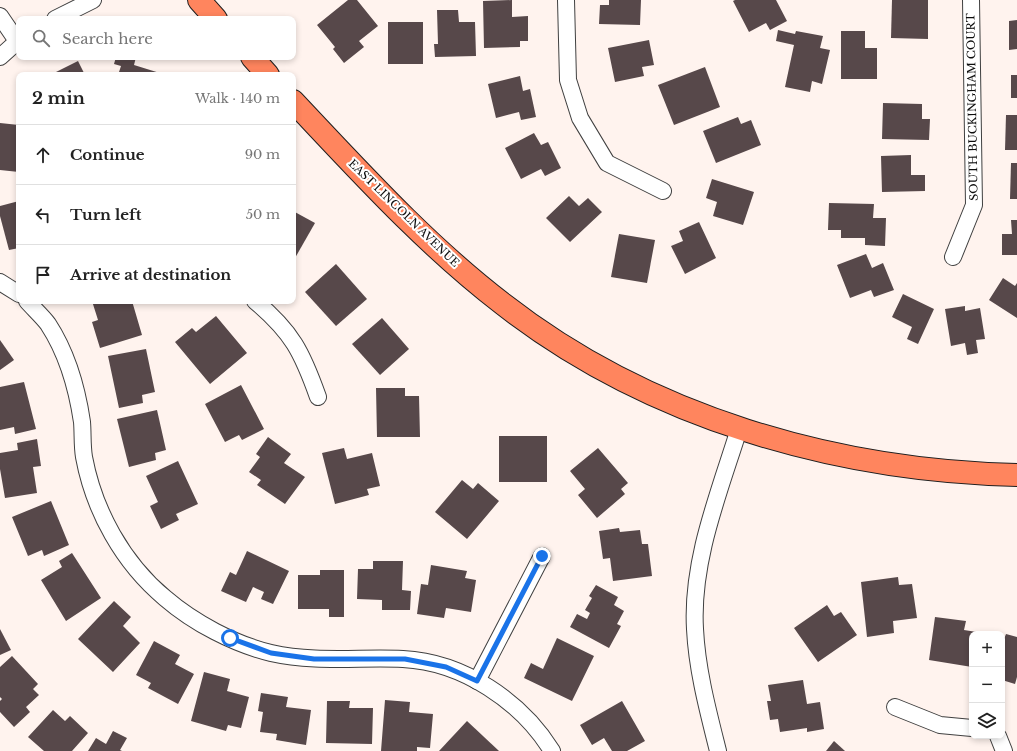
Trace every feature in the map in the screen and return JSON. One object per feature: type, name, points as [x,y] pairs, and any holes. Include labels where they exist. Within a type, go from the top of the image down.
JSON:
[{"type":"main road","points":[[198,0],[213,16]]},
{"type":"main road","points":[[255,60],[265,72]]},
{"type":"main road","name":"EAST LINCOLN AVENUE","points":[[296,104],[364,176],[432,244],[502,304],[542,332],[610,373],[658,396],[739,428],[837,455],[928,470],[1017,475]]},
{"type":"street","points":[[61,16],[94,0]]},
{"type":"street","points":[[566,0],[568,80],[580,118],[607,163],[662,191]]},
{"type":"street","name":"SOUTH BUCKINGHAM COURT","points":[[953,257],[974,205],[971,0]]},
{"type":"street","points":[[0,16],[16,37]]},
{"type":"street","points":[[0,57],[16,42]]},
{"type":"street","points":[[0,282],[16,292]]},
{"type":"street","points":[[30,304],[47,323],[64,355],[76,386],[82,423],[84,456],[92,487],[105,518],[121,550],[142,577],[166,600],[199,622],[230,638],[271,653],[314,659],[405,659],[446,667],[477,681],[510,702],[530,722],[552,751]]},
{"type":"street","points":[[258,304],[292,337],[304,358],[318,397]]},
{"type":"street","points":[[718,751],[707,708],[699,665],[695,628],[696,589],[703,548],[739,428]]},
{"type":"street","points":[[477,681],[542,556]]},
{"type":"street","points":[[896,707],[940,725],[969,728]]},
{"type":"street","points":[[999,739],[1004,751]]},
{"type":"building","points":[[348,0],[357,0],[378,26],[359,41],[364,47],[344,63],[333,49],[335,47],[317,25]]},
{"type":"building","points":[[512,0],[512,17],[528,16],[528,41],[520,41],[520,47],[484,48],[483,1]]},
{"type":"building","points":[[609,0],[641,0],[640,25],[599,24],[600,5],[609,5]]},
{"type":"building","points":[[776,0],[787,21],[770,30],[766,23],[749,32],[733,1]]},
{"type":"building","points":[[892,0],[928,0],[928,39],[891,38]]},
{"type":"building","points":[[437,10],[458,10],[459,22],[475,22],[476,56],[435,57],[434,44],[438,44]]},
{"type":"building","points":[[1017,20],[1017,49],[1009,50],[1009,21]]},
{"type":"building","points":[[388,22],[423,22],[423,64],[388,64]]},
{"type":"building","points":[[778,30],[795,34],[796,31],[823,36],[820,48],[830,50],[822,84],[812,81],[810,92],[785,87],[794,45],[776,41]]},
{"type":"building","points":[[841,31],[865,31],[865,48],[877,48],[877,79],[841,79]]},
{"type":"building","points":[[649,40],[654,65],[642,67],[644,76],[615,82],[608,48]]},
{"type":"building","points":[[115,60],[135,60],[134,65],[157,72],[119,72],[121,66],[114,64]]},
{"type":"building","points":[[78,61],[84,72],[56,72]]},
{"type":"building","points":[[705,67],[720,107],[674,125],[658,85]]},
{"type":"building","points":[[1011,75],[1017,75],[1017,98],[1011,98]]},
{"type":"building","points":[[520,76],[523,91],[530,89],[536,117],[521,120],[519,112],[496,118],[488,84]]},
{"type":"building","points":[[883,103],[922,104],[922,119],[930,119],[929,140],[882,139]]},
{"type":"building","points":[[1006,115],[1017,115],[1017,150],[1005,150]]},
{"type":"building","points":[[738,117],[741,124],[751,120],[761,145],[716,163],[703,131]]},
{"type":"building","points":[[0,123],[16,125],[16,172],[0,170]]},
{"type":"building","points":[[534,133],[541,145],[548,142],[561,168],[545,176],[541,169],[521,179],[505,148]]},
{"type":"building","points":[[911,155],[911,175],[925,175],[925,191],[882,192],[881,156]]},
{"type":"building","points":[[1011,163],[1017,163],[1017,199],[1010,199]]},
{"type":"building","points":[[712,179],[754,192],[743,225],[713,216],[717,202],[706,198]]},
{"type":"building","points":[[569,196],[579,206],[588,198],[602,212],[570,242],[546,218]]},
{"type":"building","points":[[16,202],[16,249],[9,250],[0,216],[0,206]]},
{"type":"building","points":[[829,203],[874,204],[873,218],[886,218],[885,246],[865,245],[865,238],[841,238],[841,230],[828,230]]},
{"type":"building","points":[[296,213],[315,223],[296,256]]},
{"type":"building","points":[[1011,220],[1017,220],[1017,255],[1002,255],[1002,234],[1012,234]]},
{"type":"building","points":[[699,222],[716,258],[685,274],[671,246],[683,241],[679,231]]},
{"type":"building","points":[[619,234],[655,240],[647,283],[611,277]]},
{"type":"building","points":[[866,254],[872,268],[883,263],[894,290],[874,297],[871,290],[850,298],[837,265]]},
{"type":"building","points":[[336,264],[367,299],[336,326],[305,292]]},
{"type":"building","points":[[1003,278],[1015,286],[1017,283],[1017,318],[989,300]]},
{"type":"building","points":[[903,294],[934,309],[918,344],[907,339],[912,327],[892,317]]},
{"type":"building","points":[[93,304],[133,304],[142,335],[100,348],[92,322],[98,320]]},
{"type":"building","points":[[965,306],[965,311],[980,308],[985,339],[976,340],[978,353],[967,355],[965,343],[951,346],[945,309]]},
{"type":"building","points":[[216,316],[247,353],[210,384],[175,342],[192,328],[196,332]]},
{"type":"building","points":[[382,318],[409,349],[380,375],[352,344]]},
{"type":"building","points":[[0,340],[14,360],[0,370]]},
{"type":"building","points":[[146,349],[155,392],[142,395],[143,403],[119,408],[108,356]]},
{"type":"building","points":[[24,382],[36,429],[15,434],[14,427],[0,430],[0,387]]},
{"type":"building","points":[[241,385],[264,429],[242,440],[239,435],[225,442],[205,404]]},
{"type":"building","points":[[376,388],[405,388],[405,396],[419,396],[420,437],[377,437]]},
{"type":"building","points":[[157,410],[166,450],[155,453],[156,460],[129,467],[117,419]]},
{"type":"building","points":[[499,436],[547,436],[547,482],[499,482]]},
{"type":"building","points":[[268,437],[291,454],[284,463],[305,477],[285,504],[257,485],[261,480],[249,472],[260,457],[256,454]]},
{"type":"building","points":[[37,439],[41,466],[33,467],[37,493],[5,498],[0,469],[0,453],[18,450],[17,443]]},
{"type":"building","points":[[344,448],[347,459],[372,453],[380,486],[367,489],[369,495],[335,504],[322,453]]},
{"type":"building","points":[[598,448],[628,483],[621,489],[625,494],[597,518],[578,495],[585,489],[570,471]]},
{"type":"building","points":[[178,461],[198,504],[176,514],[179,520],[161,529],[150,506],[158,502],[146,476]]},
{"type":"building","points":[[462,480],[473,489],[478,483],[499,501],[467,539],[435,512]]},
{"type":"building","points":[[51,501],[69,545],[44,556],[42,550],[28,556],[12,517]]},
{"type":"building","points":[[619,528],[620,532],[640,530],[642,544],[648,544],[652,576],[613,581],[610,558],[603,559],[599,531]]},
{"type":"building","points":[[247,551],[289,571],[273,604],[261,599],[264,592],[253,587],[246,602],[221,591],[230,572],[236,575]]},
{"type":"building","points":[[72,553],[101,598],[66,621],[41,580],[62,567],[59,561]]},
{"type":"building","points":[[373,561],[403,561],[402,590],[411,591],[410,610],[382,610],[382,600],[357,599],[358,569],[373,569]]},
{"type":"building","points":[[431,565],[467,571],[465,578],[476,580],[471,612],[446,608],[444,618],[417,614],[421,584],[428,585]]},
{"type":"building","points":[[320,570],[344,570],[344,617],[329,617],[329,609],[298,609],[298,575],[320,575]]},
{"type":"building","points":[[898,577],[899,585],[912,584],[917,618],[893,621],[894,633],[867,637],[861,582]]},
{"type":"building","points":[[596,585],[618,597],[614,605],[624,611],[617,624],[621,626],[609,648],[570,627],[577,614],[587,619],[590,613],[585,610],[592,598],[589,596]]},
{"type":"building","points":[[114,601],[131,617],[123,626],[140,643],[113,672],[78,639]]},
{"type":"building","points":[[827,605],[834,616],[841,612],[857,635],[818,662],[794,628]]},
{"type":"building","points":[[935,617],[966,621],[964,630],[970,631],[969,631],[969,667],[929,660]]},
{"type":"building","points":[[0,629],[11,650],[0,655]]},
{"type":"building","points":[[1006,634],[1017,637],[1017,677],[1015,684],[1005,681]]},
{"type":"building","points":[[557,638],[594,656],[572,701],[524,678],[531,663],[543,669]]},
{"type":"building","points":[[154,641],[180,655],[175,664],[194,674],[178,704],[148,688],[151,683],[136,675]]},
{"type":"building","points":[[12,656],[38,684],[33,689],[39,695],[26,707],[30,712],[14,727],[0,712],[0,701],[2,699],[0,697],[0,667]]},
{"type":"building","points":[[204,672],[230,679],[227,691],[249,697],[241,728],[228,725],[226,731],[191,721]]},
{"type":"building","points":[[803,680],[807,704],[820,702],[824,729],[807,732],[807,728],[780,732],[778,719],[770,720],[767,701],[771,701],[768,685]]},
{"type":"building","points":[[261,693],[288,697],[286,707],[311,710],[306,745],[276,740],[277,734],[260,732],[263,712],[258,711]]},
{"type":"building","points":[[385,700],[410,702],[409,712],[433,714],[430,748],[417,747],[417,751],[381,751]]},
{"type":"building","points":[[327,701],[350,701],[349,708],[373,708],[372,744],[326,743]]},
{"type":"building","points":[[622,701],[645,741],[627,751],[612,751],[604,738],[592,745],[580,725]]},
{"type":"building","points":[[53,710],[65,721],[70,716],[88,733],[72,751],[44,751],[28,737]]},
{"type":"building","points":[[467,721],[499,751],[439,751]]},
{"type":"building","points":[[113,731],[127,738],[120,750],[122,751],[88,751],[96,738],[106,744]]},
{"type":"building","points":[[834,741],[845,751],[826,751]]},
{"type":"route","points":[[230,638],[271,653],[314,659],[405,659],[446,667],[477,681],[542,556]]}]
